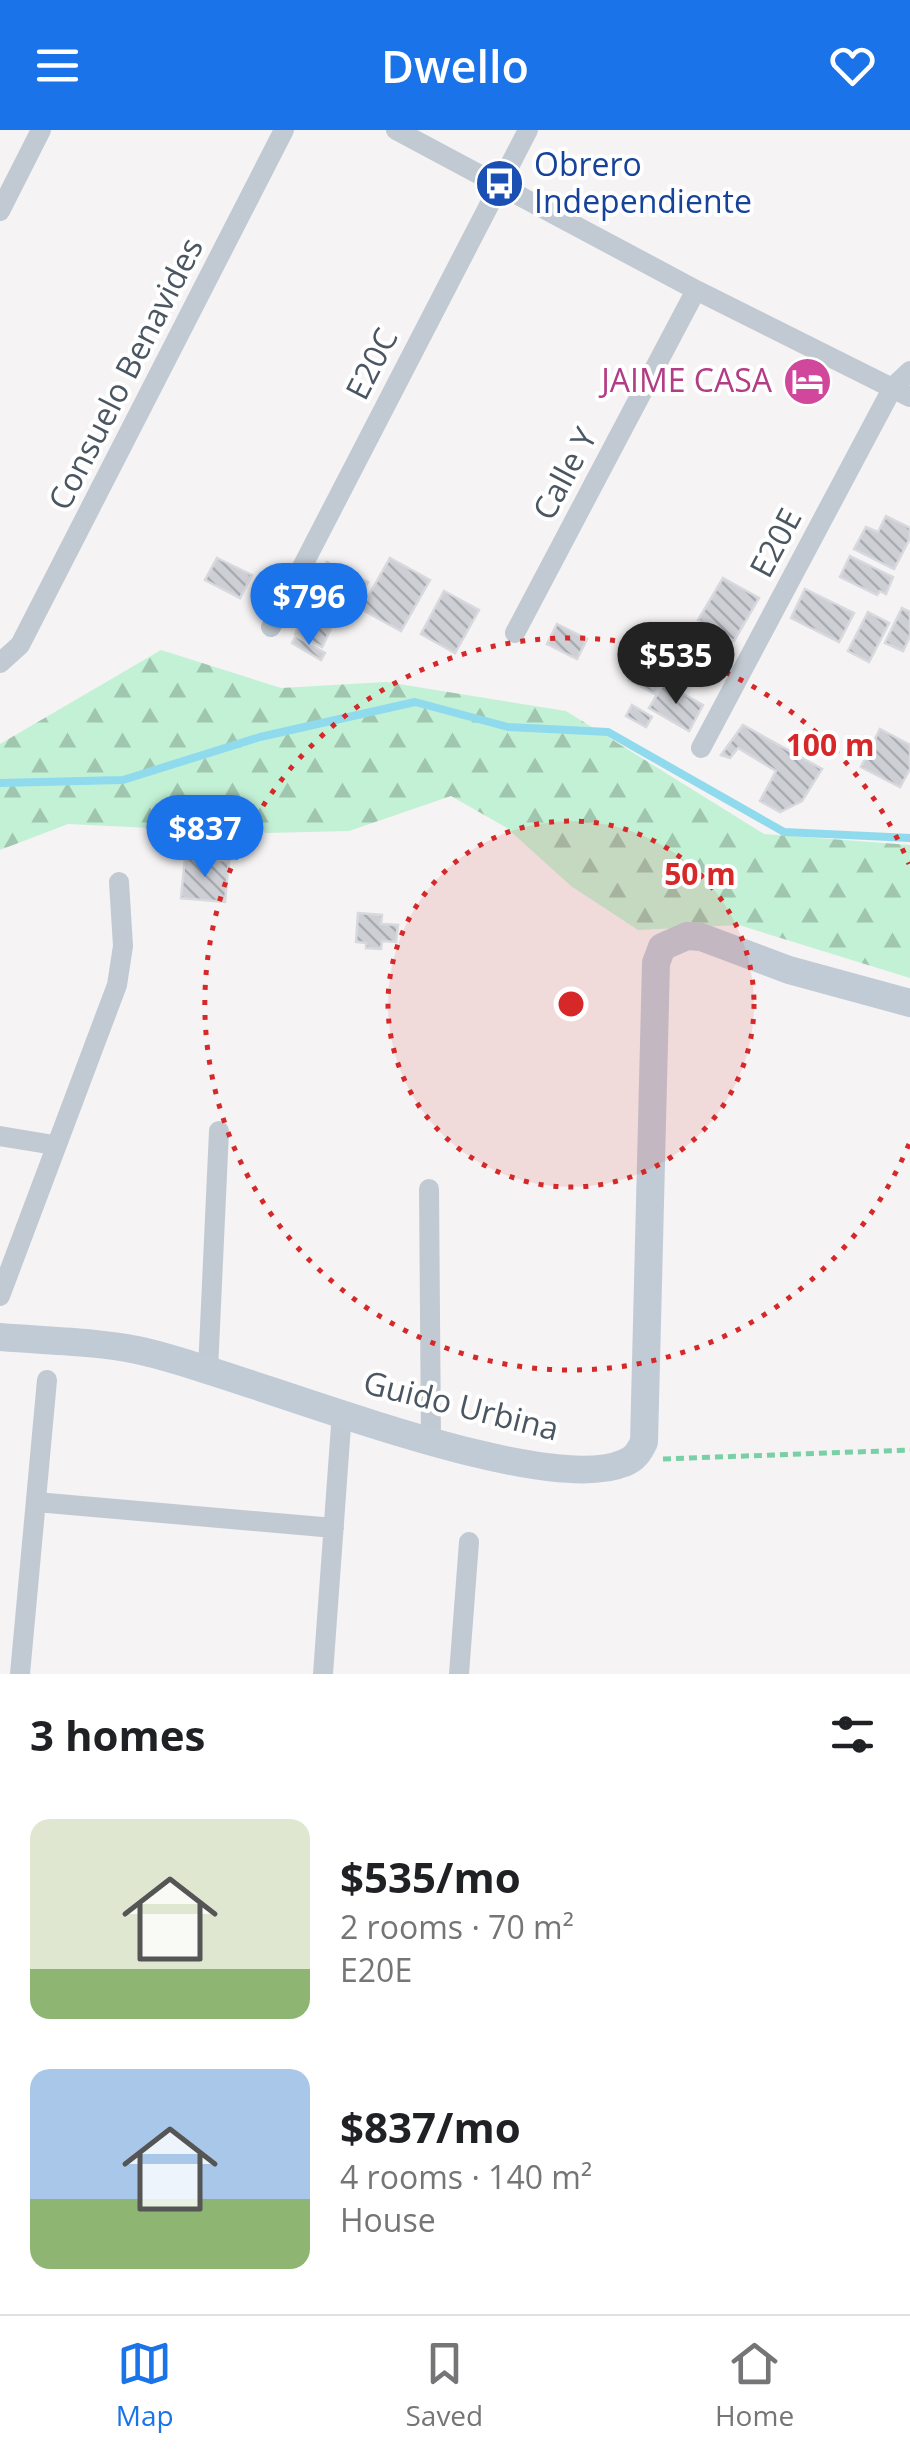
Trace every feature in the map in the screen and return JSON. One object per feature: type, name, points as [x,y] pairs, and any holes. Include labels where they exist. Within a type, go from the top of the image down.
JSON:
[{"type":"street","points":[[0,211],[41,130]]},
{"type":"street","name":"Consuelo Benavides","points":[[0,662],[20,645],[284,130]]},
{"type":"street","points":[[396,130],[696,290],[902,392]]},
{"type":"street","name":"E20C","points":[[271,626],[528,130]]},
{"type":"street","name":"Calle Y","points":[[515,633],[696,290]]},
{"type":"street","name":"E20E","points":[[702,748],[902,392],[910,370]]},
{"type":"street","points":[[0,1296],[116,985],[123,946],[119,882]]},
{"type":"street","points":[[636,1456],[644,1442],[656,964],[662,947],[687,936],[701,938],[789,970],[910,1003]]},
{"type":"street","points":[[208,1370],[218,1131]]},
{"type":"street","points":[[0,1136],[54,1145]]},
{"type":"street","points":[[429,1189],[431,1441]]},
{"type":"street","name":"Guido Urbina","points":[[0,1338],[134,1350],[493,1458],[577,1470],[624,1464],[636,1456]]},
{"type":"street","points":[[20,1674],[47,1380]]},
{"type":"street","points":[[322,1674],[342,1412]]},
{"type":"street","points":[[36,1502],[334,1528]]},
{"type":"street","points":[[458,1674],[468,1542]]},
{"type":"path","points":[[636,1456],[652,1460],[910,1450]]},
{"type":"green space","points":[[161,650],[281,688],[386,682],[566,711],[764,834],[910,845],[910,978],[739,925],[638,930],[571,886],[507,828],[451,796],[349,831],[266,833],[219,810],[150,828],[68,824],[0,850],[0,744]]},
{"type":"building","points":[[886,516],[910,528],[910,538],[894,569],[854,549],[866,527],[878,532]]},
{"type":"building","points":[[850,556],[893,577],[886,594],[880,591],[877,595],[840,577]]},
{"type":"building","points":[[217,558],[252,575],[240,598],[205,580]]},
{"type":"building","points":[[390,558],[430,580],[401,631],[361,609]]},
{"type":"building","points":[[327,562],[368,582],[355,607],[314,587]]},
{"type":"building","points":[[723,578],[759,598],[734,641],[698,620]]},
{"type":"building","points":[[805,589],[854,613],[839,642],[791,618]]},
{"type":"building","points":[[444,591],[479,610],[455,653],[421,634]]},
{"type":"building","points":[[315,592],[342,605],[322,647],[295,634]]},
{"type":"building","points":[[902,608],[910,612],[910,636],[903,651],[885,643]]},
{"type":"building","points":[[868,612],[889,623],[869,662],[848,651]]},
{"type":"building","points":[[557,624],[587,639],[577,659],[547,644]]},
{"type":"building","points":[[296,636],[325,653],[321,660],[292,643]]},
{"type":"building","points":[[636,666],[663,681],[655,694],[629,680]]},
{"type":"building","points":[[664,683],[703,705],[689,731],[649,708]]},
{"type":"building","points":[[632,705],[652,717],[646,727],[626,716]]},
{"type":"building","points":[[743,725],[822,769],[802,801],[780,812],[760,801],[776,771],[738,748],[730,758],[721,755]]},
{"type":"building","points":[[880,729],[910,745],[910,769],[900,787],[861,767]]},
{"type":"building","points":[[185,857],[229,861],[225,902],[181,898]]},
{"type":"building","points":[[358,913],[382,915],[381,924],[398,925],[396,942],[382,941],[381,949],[366,948],[366,943],[356,942]]},
{"type":"waterway","points":[[0,783],[123,780],[260,737],[415,702],[508,727],[608,732],[784,832],[910,838]]},
{"type":"place","name":"Obrero Independiente","points":[[499,183]]},
{"type":"place","name":"JAIME CASA","points":[[807,381]]}]
